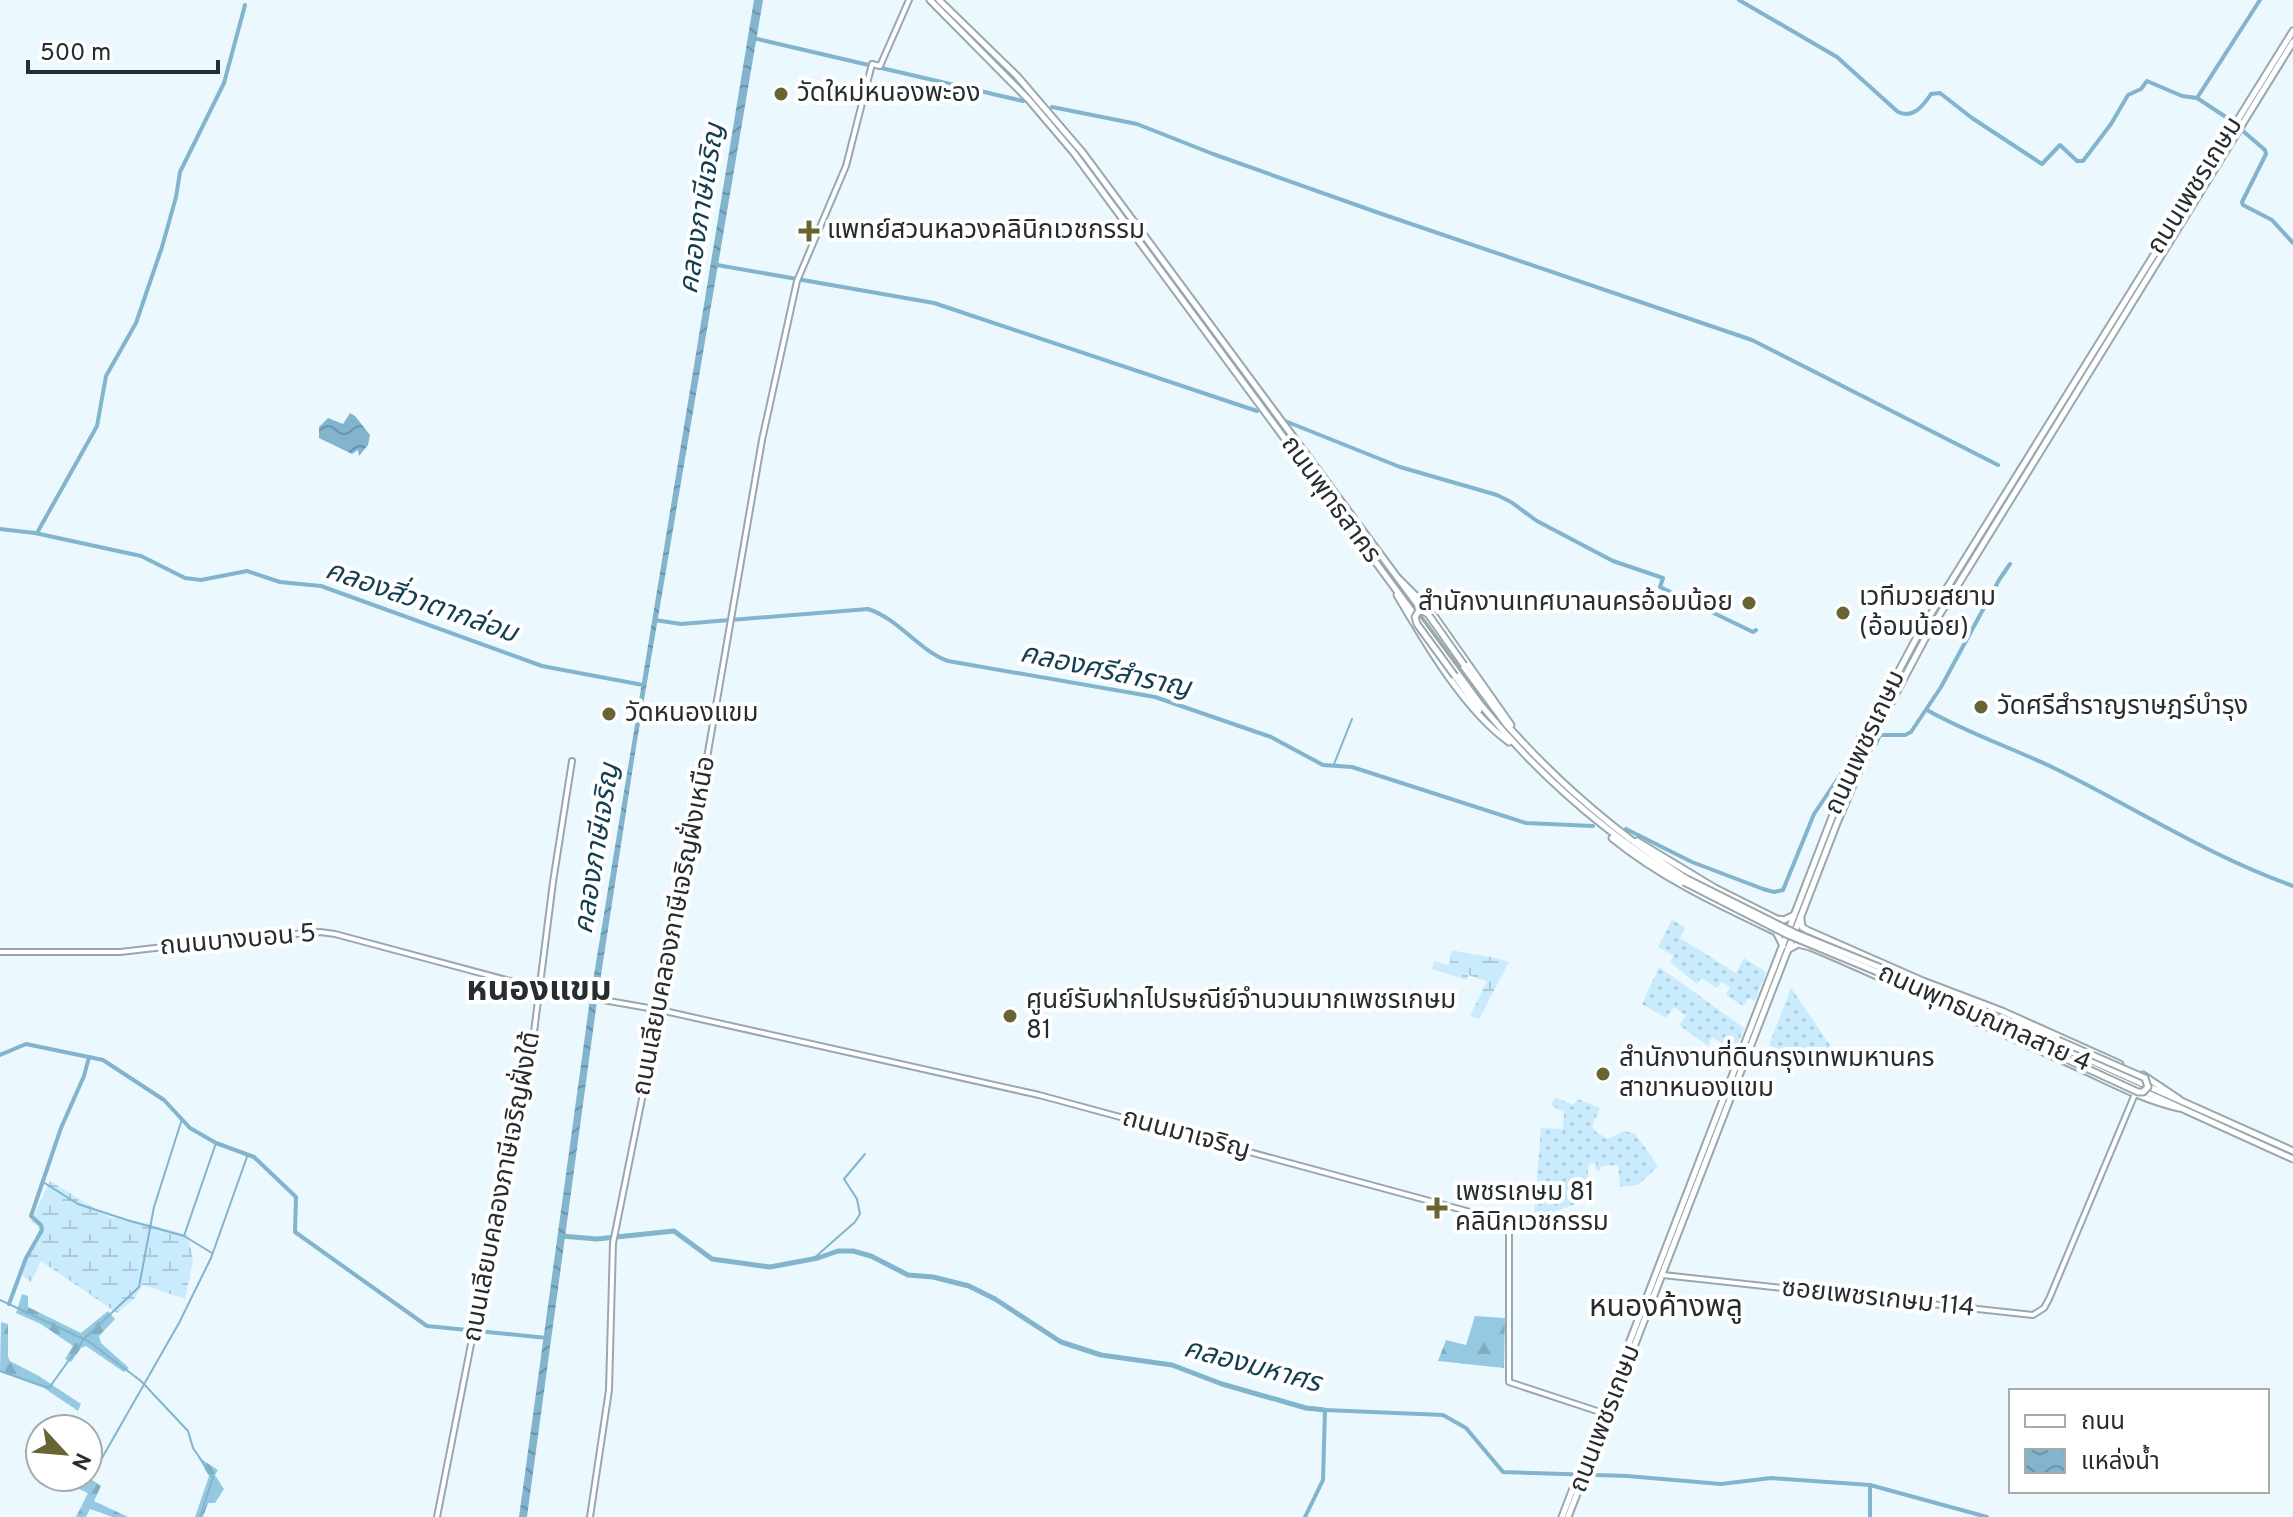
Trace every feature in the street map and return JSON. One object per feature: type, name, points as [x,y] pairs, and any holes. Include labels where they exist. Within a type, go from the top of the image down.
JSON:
[{"type":"main road","name":"ถนนเลียบคลองภาษีเจริญฝั่งเหนือ","points":[[590,1517],[609,1390],[613,1243],[689,863],[762,440],[797,279],[846,166],[872,64],[880,66],[909,0]]},
{"type":"main road","name":"ถนนพุทธสาคร","points":[[930,0],[1044,117],[1489,704],[1559,780],[1686,880]]},
{"type":"main road","name":"ถนนพุทธสาคร","points":[[939,0],[1038,98],[1143,233],[1481,705],[1513,745],[1601,825],[1686,880],[1789,932]]},
{"type":"main road","name":"ถนนเพชรเกษม","points":[[1565,1517],[1785,948],[1868,741],[1894,686],[2293,31]]},
{"type":"main road","name":"ถนนเพชรเกษม","points":[[2237,126],[2293,42]]},
{"type":"main road","points":[[1136,238],[1143,233]]},
{"type":"main road","points":[[1513,745],[1481,712],[1417,624],[1415,617],[1418,612],[1428,614],[1520,740]]},
{"type":"main road","name":"ถนนเลียบคลองภาษีเจริญฝั่งใต้","points":[[437,1517],[473,1331],[525,1103],[572,761]]},
{"type":"main road","points":[[1601,825],[1626,849],[1663,874],[1778,933],[1785,948],[1796,944],[1810,947],[1808,939],[1816,934]]},
{"type":"main road","points":[[1620,831],[1687,872],[1762,912],[1780,920],[1798,916]]},
{"type":"main road","points":[[1756,922],[1766,920],[1762,912]]},
{"type":"main road","name":"ถนนพุทธมณฑลสาย 4","points":[[1798,916],[1802,927],[1816,934],[2144,1076],[2179,1099]]},
{"type":"main road","name":"ถนนบางบอน 5","points":[[0,952],[113,953],[329,932],[540,989],[611,1001]]},
{"type":"main road","name":"ถนนพุทธมณฑลสาย 4","points":[[1789,932],[1998,1017],[2293,1151]]},
{"type":"main road","name":"ถนนพุทธมณฑลสาย 4","points":[[1810,947],[1942,1004],[2135,1094],[2179,1108]]},
{"type":"main road","name":"ถนนพุทธมณฑลสาย 4","points":[[1905,980],[2007,1030],[2080,1060],[2293,1159]]},
{"type":"main road","name":"ถนนมาเจริญ","points":[[611,1001],[1065,1101],[1500,1221],[1509,1233],[1509,1382],[1605,1413]]},
{"type":"main road","points":[[1990,1007],[2145,1078],[2148,1087],[2138,1092],[1996,1031]]},
{"type":"main road","points":[[1998,1017],[2023,1024]]},
{"type":"main road","points":[[2007,1030],[2028,1043]]},
{"type":"main road","name":"ซอยเพชรเกษม 114","points":[[1663,1275],[2033,1315],[2044,1308],[2135,1094]]},
{"type":"main road","name":"ถนนเพชรเกษม","points":[[1605,1413],[1663,1275],[1688,1201]]},
{"type":"green space","points":[[1672,920],[1685,927],[1680,938],[1736,973],[1744,958],[1766,972],[1755,1001],[1749,998],[1743,1006],[1726,995],[1730,987],[1722,982],[1717,988],[1701,978],[1697,984],[1670,962],[1674,956],[1658,947]]},
{"type":"green space","points":[[1452,950],[1509,962],[1479,1019],[1470,1016],[1487,981],[1468,975],[1467,980],[1432,969],[1434,961],[1449,965]]},
{"type":"green space","points":[[1659,967],[1744,1028],[1735,1052],[1712,1037],[1708,1046],[1679,1025],[1686,1016],[1674,1007],[1666,1018],[1642,1004]]},
{"type":"green space","points":[[1791,988],[1834,1051],[1814,1070],[1771,1054],[1773,1047],[1769,1045]]},
{"type":"green space","points":[[1555,1097],[1573,1105],[1578,1099],[1600,1108],[1592,1126],[1596,1132],[1608,1139],[1625,1131],[1635,1134],[1658,1166],[1638,1185],[1620,1187],[1618,1165],[1601,1166],[1600,1171],[1595,1169],[1596,1163],[1589,1164],[1585,1201],[1534,1218],[1541,1128],[1563,1129],[1564,1112],[1551,1105]]},
{"type":"green space","points":[[50,1181],[109,1217],[188,1235],[193,1260],[185,1299],[143,1285],[133,1300],[117,1313],[41,1261],[31,1282],[18,1272],[39,1231],[38,1226],[31,1222]]},
{"type":"green space","points":[[22,1294],[28,1296],[28,1307],[81,1333],[108,1311],[115,1319],[99,1336],[101,1343],[129,1368],[124,1372],[86,1346],[71,1362],[65,1359],[73,1346],[41,1324],[16,1313]]},
{"type":"green space","points":[[1475,1316],[1505,1318],[1504,1368],[1438,1361],[1446,1340],[1466,1345]]},
{"type":"green space","points":[[1,1322],[8,1324],[10,1361],[81,1404],[78,1411],[44,1388],[0,1372]]},
{"type":"green space","points":[[198,1457],[218,1470],[215,1475],[224,1489],[215,1503],[208,1503],[203,1517],[195,1517],[209,1476]]},
{"type":"green space","points":[[88,1493],[98,1493],[94,1501],[128,1517],[113,1517],[90,1509],[86,1517],[76,1517]]},
{"type":"water","points":[[754,0],[763,0],[636,747],[597,1001],[527,1517],[519,1517],[590,999]]},
{"type":"water","points":[[350,413],[370,435],[368,445],[359,456],[358,450],[352,454],[319,438],[319,427],[328,418],[343,424]]},
{"type":"waterway","points":[[1739,0],[1837,57],[1898,112],[1913,113],[1931,94],[1940,93],[2042,164],[2060,145],[2077,161],[2083,161],[2128,95],[2141,89],[2147,81],[2182,96],[2197,98],[2229,119],[2265,150],[2266,154],[2242,202],[2272,220],[2293,243]]},
{"type":"waterway","points":[[2197,98],[2260,0]]},
{"type":"waterway","points":[[37,533],[97,426],[106,376],[136,323],[162,247],[180,172],[224,83],[245,5]]},
{"type":"waterway","points":[[753,38],[1023,101]]},
{"type":"waterway","points":[[1052,107],[1137,124],[1379,213],[1752,340],[1998,465]]},
{"type":"waterway","name":"คลองภาษีเจริญ","points":[[717,265],[934,303],[1257,411]]},
{"type":"waterway","points":[[1285,421],[1400,467],[1497,495],[1537,521],[1613,561],[1663,578],[1660,587],[1753,632],[1756,630]]},
{"type":"waterway","name":"คลองสี่วาตากล่อม","points":[[0,529],[35,533],[141,556],[185,578],[201,580],[247,571],[280,582],[321,586],[542,666],[643,685]]},
{"type":"waterway","points":[[1626,829],[1692,862],[1763,889],[1774,892],[1783,890],[1814,814],[1843,771],[1858,737],[1876,744],[1880,735],[1905,735],[1911,732],[1941,687],[2010,564]]},
{"type":"waterway","name":"คลองศรีสำราญ","points":[[655,620],[681,624],[868,609],[948,661],[1155,697],[1271,737],[1323,765],[1352,767],[1526,823],[1593,826]]},
{"type":"waterway","points":[[1927,710],[2056,769],[2232,861],[2293,886]]},
{"type":"waterway","points":[[1334,764],[1352,719]]},
{"type":"waterway","points":[[0,1055],[26,1044],[103,1060],[164,1100],[190,1128],[216,1143],[254,1157],[296,1197],[295,1232],[427,1326],[547,1338]]},
{"type":"waterway","points":[[9,1304],[26,1258],[42,1230],[31,1216],[89,1057]]},
{"type":"waterway","points":[[0,1371],[49,1388],[84,1339],[139,1287],[154,1207],[182,1119]]},
{"type":"waterway","points":[[184,1236],[216,1143]]},
{"type":"waterway","points":[[104,1454],[179,1323],[211,1258],[248,1154]]},
{"type":"waterway","points":[[813,1259],[860,1214],[857,1199],[844,1179],[865,1154]]},
{"type":"waterway","points":[[43,1182],[78,1204],[184,1236],[212,1253]]},
{"type":"waterway","name":"คลองมหาศร","points":[[561,1236],[597,1239],[674,1231],[712,1259],[770,1267],[838,1251],[853,1251],[871,1256],[908,1275],[933,1277],[969,1286],[995,1299],[1061,1342],[1101,1355],[1172,1365],[1222,1384],[1306,1408],[1325,1410]]},
{"type":"waterway","points":[[0,1300],[88,1341],[141,1381],[188,1431],[193,1448],[213,1477],[200,1517]]},
{"type":"waterway","name":"คลองมหาศร","points":[[1305,1517],[1323,1480],[1325,1410],[1443,1415],[1466,1428],[1503,1472],[1627,1476],[1721,1484],[1771,1478],[1870,1485],[1987,1517]]},
{"type":"waterway","points":[[1870,1485],[1870,1517]]},
{"type":"place","name":"วัดใหม่หนองพะอง","points":[[781,94]]},
{"type":"place","name":"แพทย์สวนหลวงคลินิกเวชกรรม","points":[[809,231]]},
{"type":"place","name":"สำนักงานเทศบาลนครอ้อมน้อย","points":[[1749,603]]},
{"type":"place","name":"เวทีมวยสยาม (อ้อมน้อย)","points":[[1843,613]]},
{"type":"place","name":"วัดศรีสําราญราษฎร์บํารุง","points":[[1981,707]]},
{"type":"place","name":"วัดหนองแขม","points":[[609,714]]},
{"type":"place","name":"ศูนย์รับฝากไปรษณีย์จำนวนมากเพชรเกษม 81","points":[[1010,1016]]},
{"type":"place","name":"สำนักงานที่ดินกรุงเทพมหานคร สาขาหนองแขม","points":[[1603,1074]]},
{"type":"place","name":"เพชรเกษม 81 คลินิกเวชกรรม","points":[[1437,1208]]},
{"type":"district","name":"หนองแขม","points":[[539,991]]},
{"type":"district","name":"หนองค้างพลู","points":[[1666,1308]]}]
